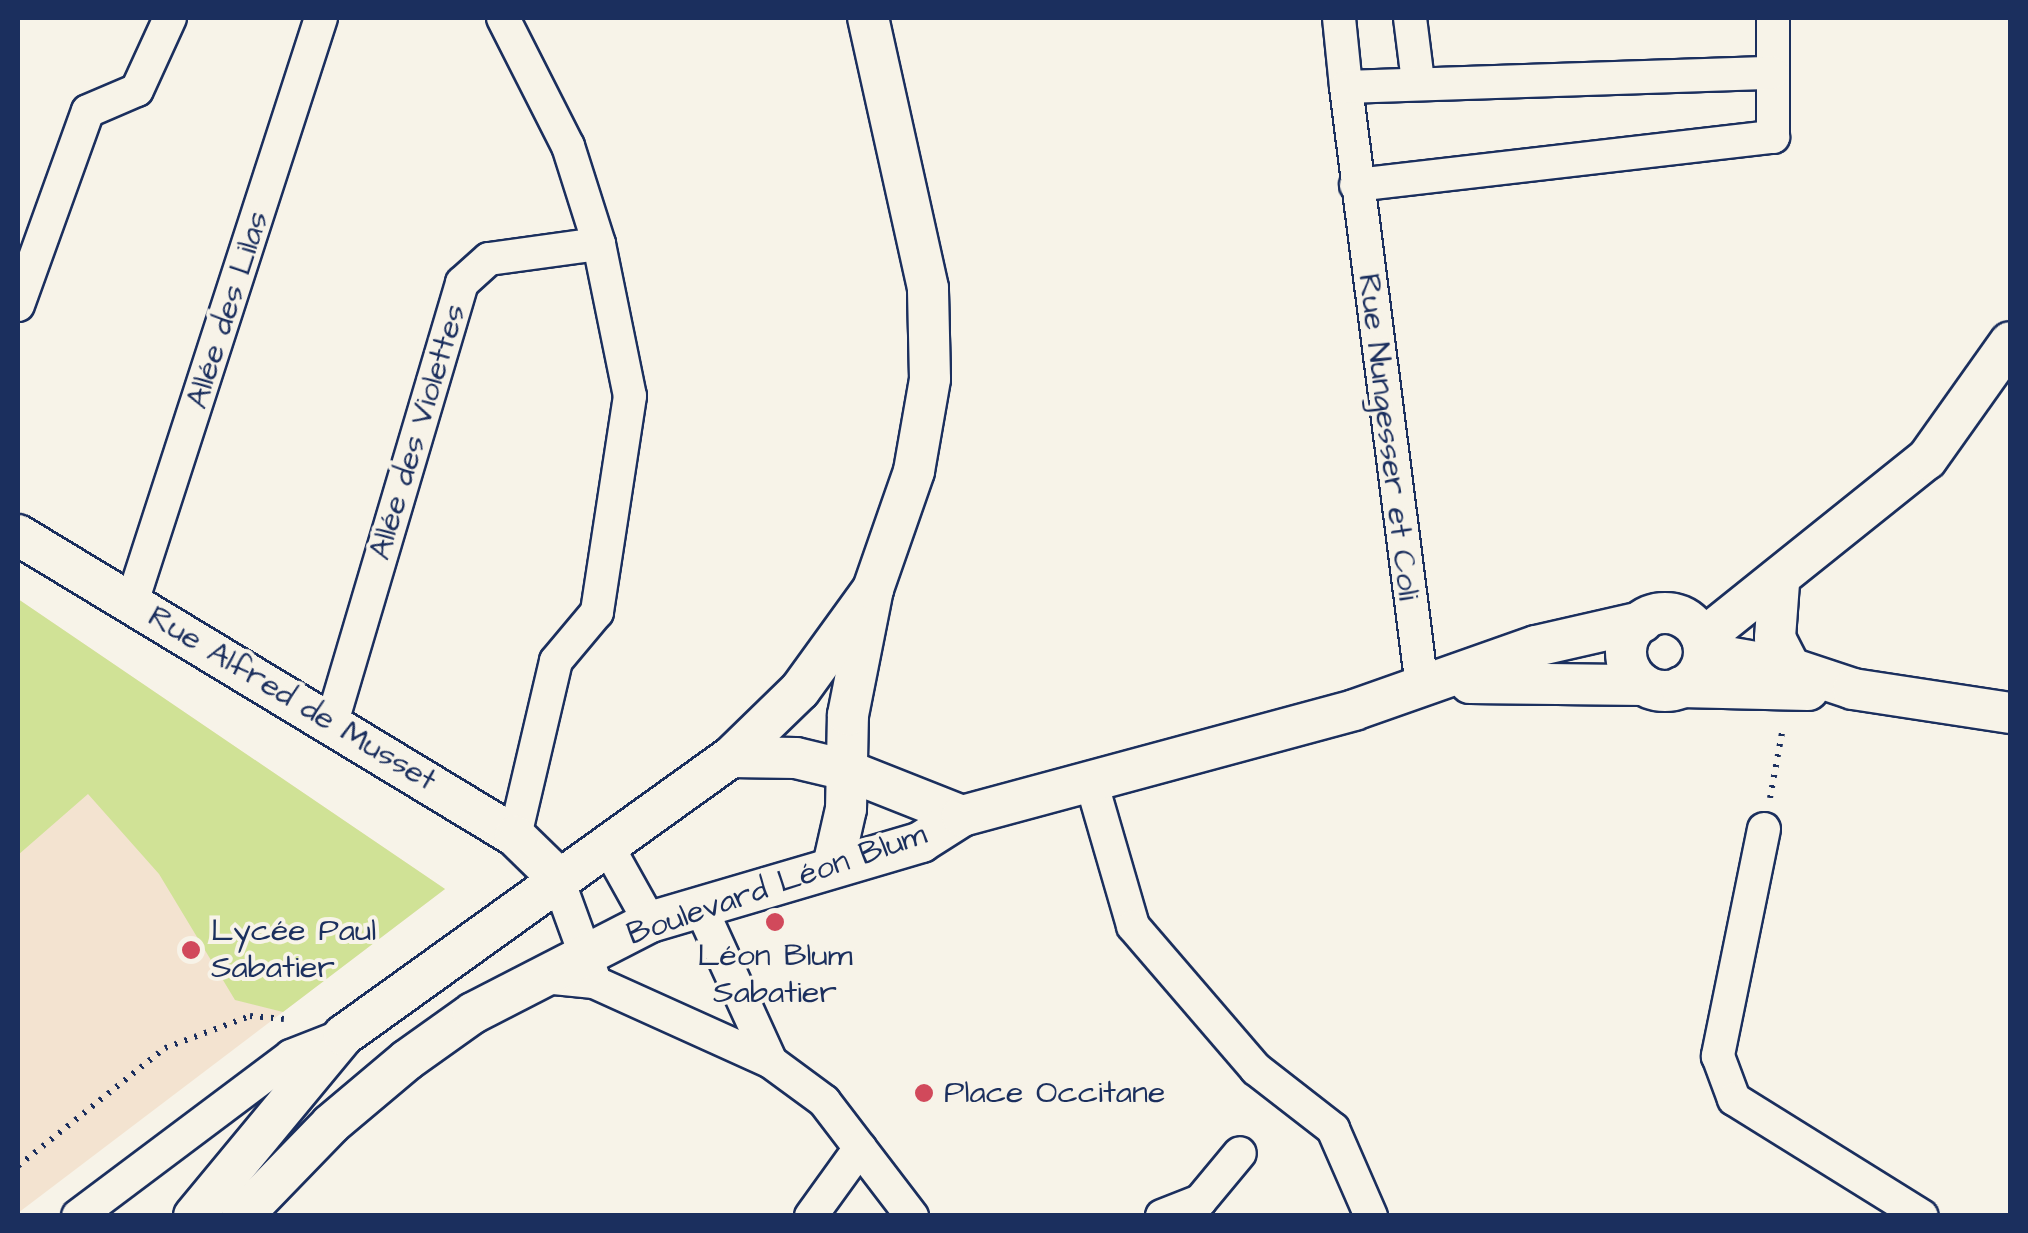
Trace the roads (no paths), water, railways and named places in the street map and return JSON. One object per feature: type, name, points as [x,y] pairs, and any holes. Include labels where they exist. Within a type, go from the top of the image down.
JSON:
[{"type":"street","points":[[18,305],[88,111],[137,90],[170,18]]},
{"type":"street","name":"Allée des Lilas","points":[[132,602],[321,18]]},
{"type":"street","points":[[503,18],[568,146],[599,244],[630,396],[629,432],[597,612],[556,661],[515,836]]},
{"type":"street","points":[[833,866],[846,809],[848,714],[873,589],[914,470],[930,378],[928,288],[868,18]]},
{"type":"street","name":"Rue Nungesser et Coli","points":[[1339,18],[1356,185],[1434,685]]},
{"type":"street","points":[[1410,18],[1418,81]]},
{"type":"street","points":[[1356,185],[1773,137],[1772,18]]},
{"type":"street","points":[[1346,87],[1418,81],[1772,74]]},
{"type":"street","name":"Allée des Violettes","points":[[332,722],[462,283],[489,259],[599,244]]},
{"type":"street","name":"Boulevard Léon Blum","points":[[242,1216],[331,1124],[406,1060],[473,1013],[544,978],[591,967],[650,922],[920,842],[962,816],[1434,685],[1536,646],[1682,632],[1779,583],[1926,459],[2010,342]]},
{"type":"street","name":"Rue Alfred de Musset","points":[[18,535],[515,836],[556,878]]},
{"type":"street","name":"Boulevard Léon Blum","points":[[1682,632],[1764,568],[1825,546]]},
{"type":"street","points":[[1779,583],[1774,638],[1790,680]]},
{"type":"street","points":[[194,1216],[344,1035],[556,878],[608,848],[731,756],[800,690],[873,589]]},
{"type":"street","points":[[1682,632],[1700,669],[1662,686],[1626,658],[1628,642],[1682,632],[1790,680],[2010,713]]},
{"type":"street","name":"Boulevard Léon Blum","points":[[1434,685],[1662,686],[1790,680]]},
{"type":"street","points":[[731,756],[796,758],[846,770],[962,816]]},
{"type":"street","points":[[1091,781],[1133,926],[1256,1069],[1333,1129],[1371,1216]]},
{"type":"street","points":[[1764,829],[1718,1056],[1734,1099],[1922,1216]]},
{"type":"street","points":[[608,848],[650,922]]},
{"type":"street","points":[[556,878],[591,967],[770,1062],[824,1101],[912,1216]]},
{"type":"street","points":[[700,906],[770,1062]]},
{"type":"street","points":[[78,1216],[291,1056],[344,1035]]},
{"type":"street","points":[[811,1216],[860,1148]]},
{"type":"street","points":[[1162,1216],[1200,1200],[1240,1153]]},
{"type":"place","name":"Léon Blum Sabatier","points":[[775,922]]},
{"type":"place","name":"Lycée Paul Sabatier","points":[[191,950]]},
{"type":"place","name":"Place Occitane","points":[[924,1093]]}]
